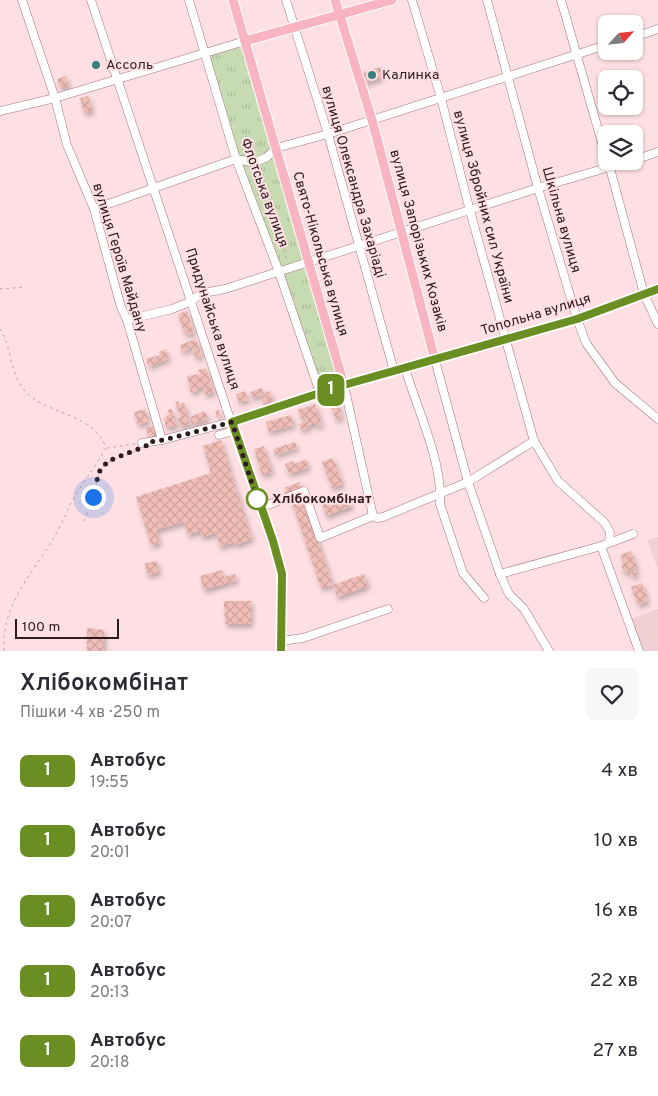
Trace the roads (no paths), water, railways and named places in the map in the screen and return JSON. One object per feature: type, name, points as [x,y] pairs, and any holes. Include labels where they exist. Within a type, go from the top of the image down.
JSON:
[{"type":"main road","name":"Свято-Нікольська вулиця","points":[[233,0],[344,385]]},
{"type":"main road","name":"вулиця Запорізьких Козаків","points":[[335,0],[372,120],[434,360]]},
{"type":"main road","points":[[245,42],[392,0]]},
{"type":"main road","name":"Топольна вулиця","points":[[233,426],[344,385],[577,319],[658,289]]},
{"type":"main road","name":"Придунайська вулиця","points":[[233,426],[260,508],[275,546],[282,574],[281,651]]},
{"type":"street","name":"вулиця Героїв Майдану","points":[[22,0],[55,98],[67,146],[94,209],[162,440]]},
{"type":"street","name":"Придунайська вулиця","points":[[91,0],[233,426]]},
{"type":"street","name":"Флотська вулиця","points":[[189,0],[236,159],[279,272],[320,394]]},
{"type":"street","name":"вулиця Олександра Захаріаді","points":[[286,0],[328,134],[394,371]]},
{"type":"street","name":"вулиця Збройних сил України","points":[[412,0],[442,98],[470,211],[534,441],[558,481],[604,522],[610,532],[609,542]]},
{"type":"street","name":"Шкільна вулиця","points":[[487,0],[538,188],[586,343],[615,383],[658,419]]},
{"type":"street","points":[[561,0],[598,129]]},
{"type":"street","points":[[643,33],[658,29]]},
{"type":"street","points":[[0,111],[55,98],[245,42]]},
{"type":"street","points":[[94,209],[236,159],[251,162],[258,161],[267,157],[276,148],[328,134],[598,47]]},
{"type":"street","points":[[643,157],[658,152]]},
{"type":"street","points":[[127,320],[172,309],[202,293],[225,289],[279,272],[470,211],[598,167]]},
{"type":"street","points":[[610,170],[644,294],[658,324]]},
{"type":"street","name":"вулиця Запорізьких Козаків","points":[[434,360],[468,482],[500,574],[509,594],[524,610],[548,651]]},
{"type":"street","points":[[405,368],[432,451],[441,494],[440,504],[463,572],[484,598]]},
{"type":"street","name":"Свято-Нікольська вулиця","points":[[344,385],[374,516]]},
{"type":"street","points":[[219,435],[233,426]]},
{"type":"street","name":"Топольна вулиця","points":[[145,442],[233,426]]},
{"type":"street","points":[[260,508],[304,491],[320,538],[374,516],[377,518],[383,517],[468,482],[534,441]]},
{"type":"street","points":[[500,574],[601,546],[633,534]]},
{"type":"street","points":[[601,546],[639,651]]},
{"type":"street","points":[[281,641],[302,638],[388,609]]},
{"type":"place","name":"Ассоль","points":[[96,65]]},
{"type":"place","name":"Калинка","points":[[372,75]]},
{"type":"place","name":"Хлібокомбінат","points":[[257,499]]}]
